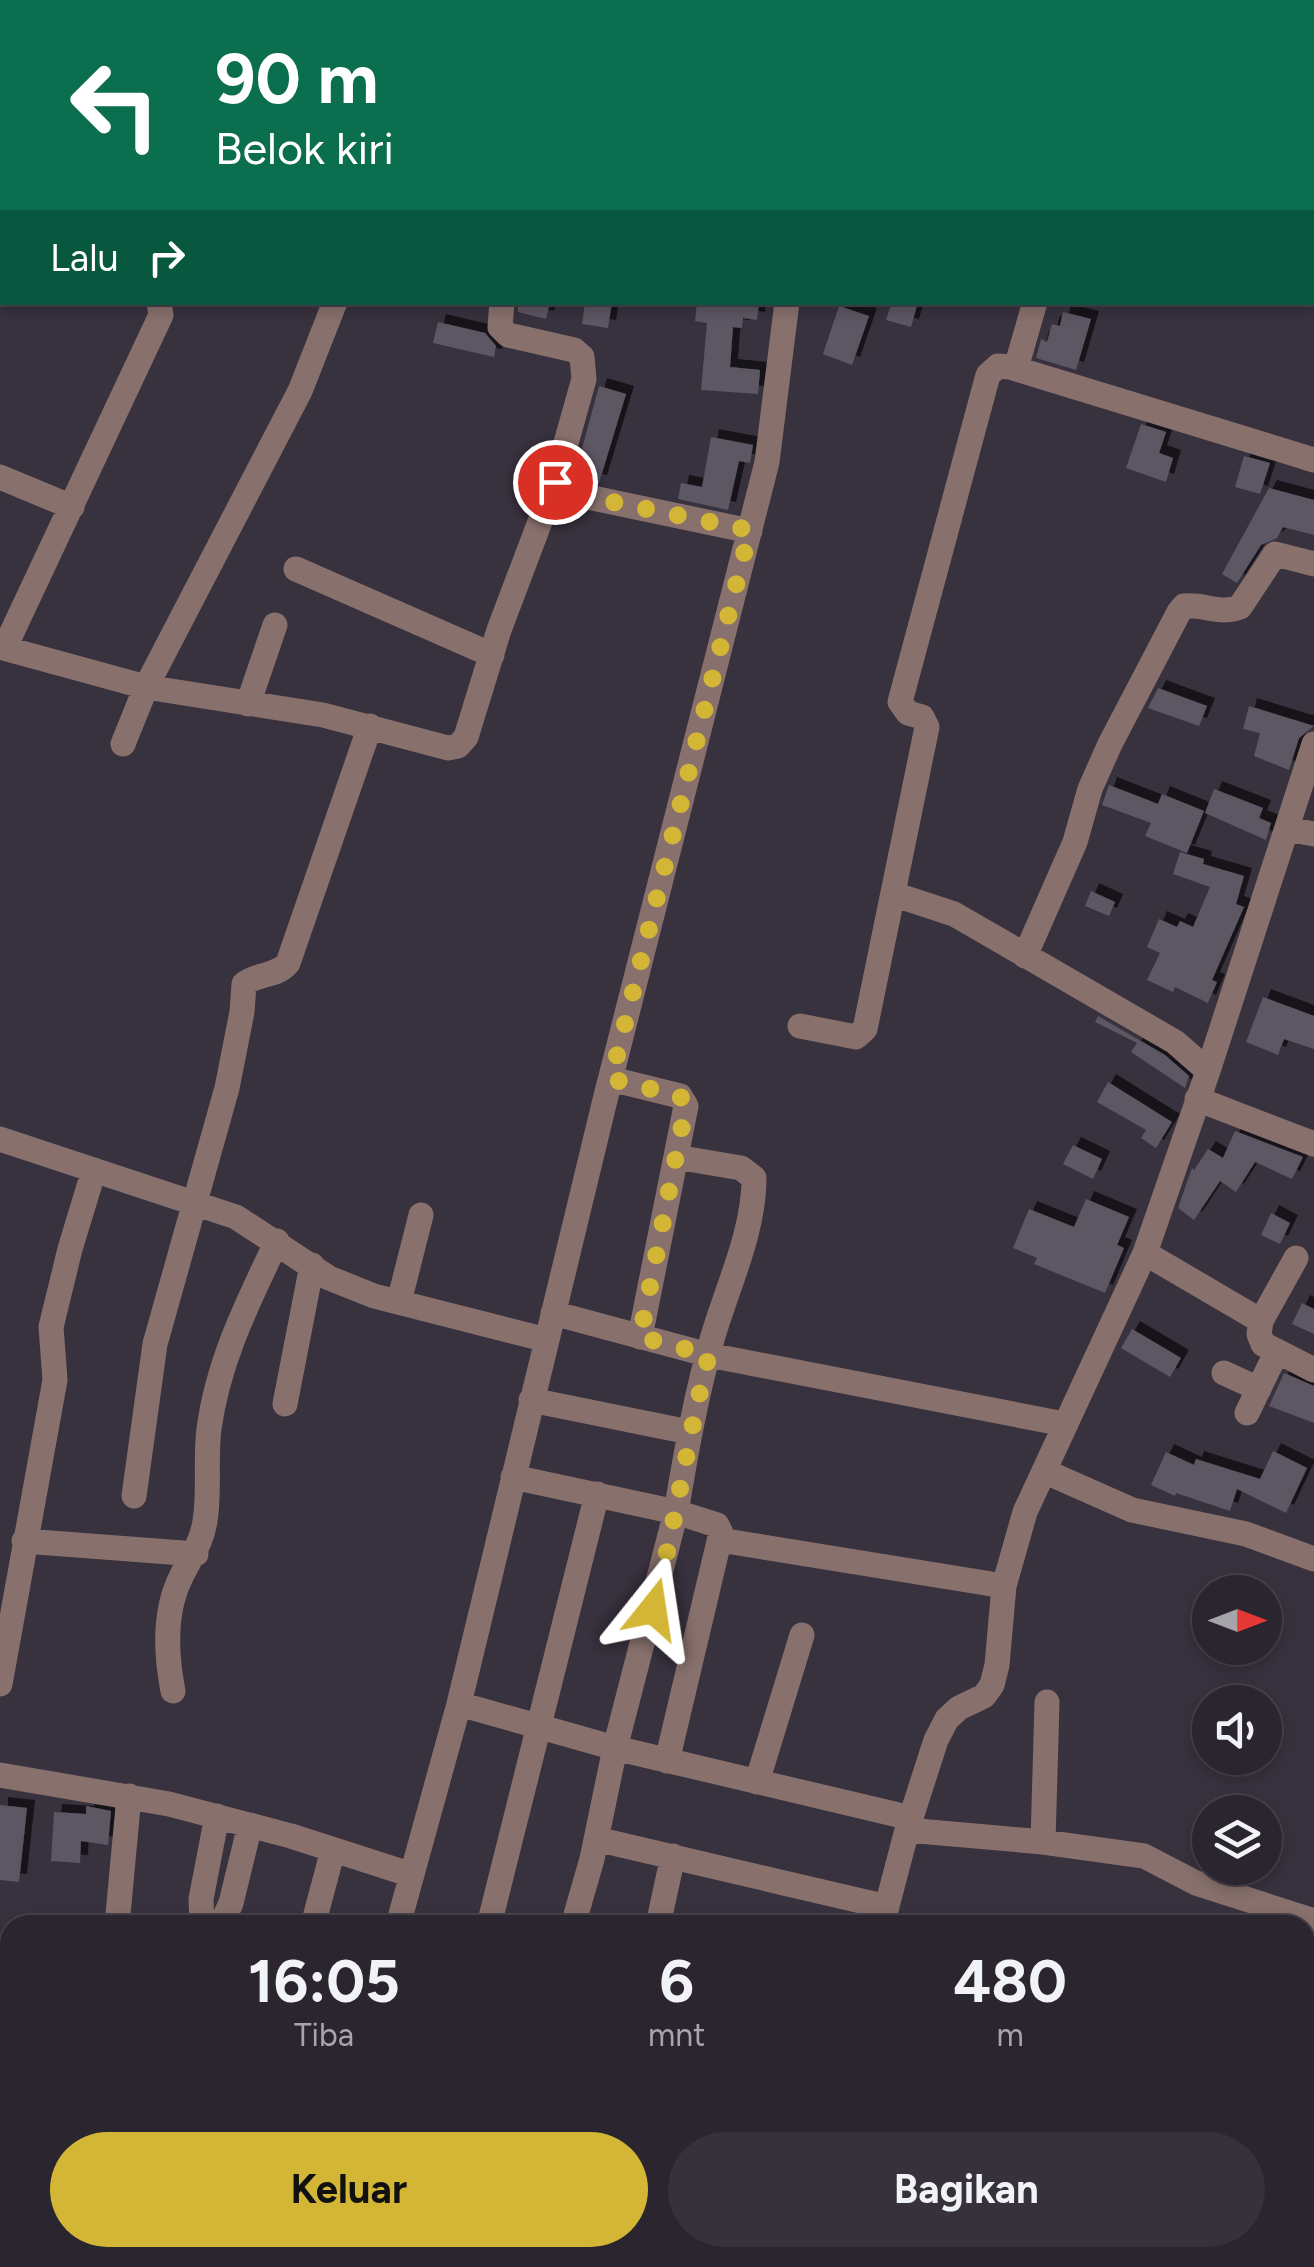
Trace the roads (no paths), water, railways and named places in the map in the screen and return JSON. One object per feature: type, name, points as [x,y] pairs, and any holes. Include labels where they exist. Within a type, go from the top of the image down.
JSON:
[{"type":"street","points":[[161,305],[161,315],[72,508],[2,647],[146,687],[370,726],[448,748],[458,746],[466,737],[555,482],[584,379],[582,357],[574,350],[508,335],[500,326],[502,305]]},
{"type":"street","points":[[124,744],[146,687],[300,392],[334,305]]},
{"type":"street","points":[[401,1915],[459,1704],[531,1400],[767,462],[787,305]]},
{"type":"street","points":[[1016,368],[1034,305]]},
{"type":"street","points":[[800,1026],[862,1035],[927,727],[922,717],[908,712],[900,702],[988,374],[998,366],[1016,368],[1314,460]]},
{"type":"street","points":[[0,476],[72,508]]},
{"type":"street","points":[[555,482],[564,492],[750,530]]},
{"type":"street","points":[[1025,956],[1075,842],[1097,774],[1184,606],[1216,612],[1240,607],[1275,554],[1314,564]]},
{"type":"street","points":[[296,568],[492,656]]},
{"type":"street","points":[[248,704],[275,625]]},
{"type":"street","points":[[134,1496],[155,1344],[227,1088],[244,984],[252,977],[277,972],[288,963],[370,726]]},
{"type":"street","points":[[885,1915],[908,1824],[936,1740],[946,1719],[958,1708],[984,1696],[992,1685],[1004,1586],[1025,1512],[1145,1253],[1314,744]]},
{"type":"street","points":[[1286,829],[1314,834]]},
{"type":"street","points":[[893,894],[954,914],[1176,1042],[1208,1071]]},
{"type":"street","points":[[611,1079],[685,1100],[640,1337]]},
{"type":"street","points":[[1197,1099],[1314,1144]]},
{"type":"street","points":[[0,1138],[236,1217],[329,1278],[399,1302],[547,1340]]},
{"type":"street","points":[[576,1915],[614,1748],[676,1512],[689,1432],[749,1222],[754,1178],[740,1168],[676,1158]]},
{"type":"street","points":[[0,1684],[55,1380],[51,1327],[94,1170]]},
{"type":"street","points":[[399,1302],[421,1215]]},
{"type":"street","points":[[173,1691],[168,1643],[174,1598],[196,1554],[205,1523],[209,1429],[218,1381],[236,1327],[276,1241]]},
{"type":"street","points":[[1145,1253],[1262,1321]]},
{"type":"street","points":[[1296,1258],[1262,1321],[1260,1334],[1263,1344],[1314,1370]]},
{"type":"street","points":[[285,1404],[312,1265]]},
{"type":"street","points":[[554,1313],[709,1355],[1064,1424]]},
{"type":"street","points":[[1247,1413],[1277,1352]]},
{"type":"street","points":[[1224,1373],[1259,1389]]},
{"type":"street","points":[[531,1400],[689,1432]]},
{"type":"street","points":[[1044,1471],[1132,1510],[1246,1534],[1314,1559]]},
{"type":"street","points":[[514,1477],[676,1512],[717,1525],[721,1530],[667,1760]]},
{"type":"street","points":[[491,1915],[598,1494]]},
{"type":"street","points":[[720,1540],[1004,1586]]},
{"type":"street","points":[[24,1541],[196,1554]]},
{"type":"street","points":[[757,1782],[802,1635]]},
{"type":"street","points":[[1043,1842],[1047,1702]]},
{"type":"street","points":[[459,1704],[908,1824],[1144,1856],[1196,1883],[1295,1915]]},
{"type":"street","points":[[0,1775],[129,1796],[218,1816],[412,1875]]},
{"type":"street","points":[[118,1915],[129,1796]]},
{"type":"street","points":[[202,1915],[201,1899],[218,1816]]},
{"type":"street","points":[[226,1915],[250,1826]]},
{"type":"street","points":[[596,1838],[881,1915]]},
{"type":"street","points":[[316,1915],[334,1850]]},
{"type":"street","points":[[660,1915],[673,1856]]}]
